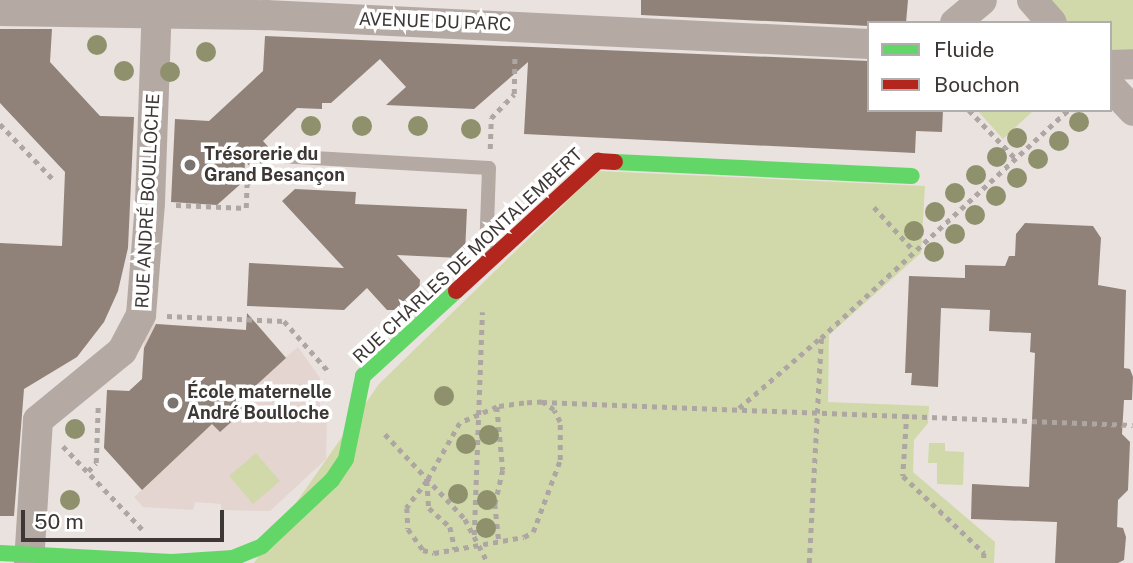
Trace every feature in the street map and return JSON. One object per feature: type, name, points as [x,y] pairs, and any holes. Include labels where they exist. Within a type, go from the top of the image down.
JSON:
[{"type":"street","points":[[957,21],[982,0]]},
{"type":"street","points":[[1032,0],[1050,21]]},
{"type":"street","name":"AVENUE DU PARC","points":[[0,11],[156,6],[867,44]]},
{"type":"street","name":"RUE ANDRÉ BOULLOCHE","points":[[30,558],[38,420],[100,370],[133,336],[141,315],[150,203],[156,6]]},
{"type":"street","points":[[1112,65],[1133,64]]},
{"type":"street","points":[[1112,88],[1133,111]]},
{"type":"street","name":"RUE CHARLES DE MONTALEMBERT","points":[[0,553],[30,558],[172,562],[233,558],[262,546],[332,480],[346,459],[363,376],[483,270],[598,161],[912,176]]},
{"type":"lane","points":[[279,156],[489,168],[483,270]]},
{"type":"path","points":[[489,168],[491,118],[514,94],[515,25]]},
{"type":"path","points":[[971,112],[1015,158]]},
{"type":"path","points":[[737,409],[821,338],[1066,112]]},
{"type":"path","points":[[0,124],[54,179]]},
{"type":"path","points":[[150,203],[246,208],[247,184],[279,156]]},
{"type":"path","points":[[844,174],[914,251]]},
{"type":"path","points":[[474,536],[483,270]]},
{"type":"path","points":[[141,315],[284,321],[427,481],[465,519],[488,563]]},
{"type":"path","points":[[809,563],[821,338]]},
{"type":"path","points":[[88,471],[96,463],[100,370]]},
{"type":"path","points":[[542,402],[554,410],[560,422],[560,460],[533,532],[480,544],[423,550],[408,529],[407,508],[427,481],[460,423],[497,407],[542,402],[907,414],[1133,425]]},
{"type":"path","points":[[497,407],[503,470],[495,503],[499,540]]},
{"type":"path","points":[[907,414],[903,476],[984,553],[984,563]]},
{"type":"path","points":[[69,453],[144,531]]},
{"type":"path","points":[[427,481],[429,508],[450,527],[455,548]]},
{"type":"shaded area","points":[[145,323],[263,331],[286,357],[298,347],[320,378],[320,416],[327,418],[326,459],[270,511],[221,510],[221,504],[195,502],[193,510],[143,507],[134,497],[142,490],[104,448],[107,390],[129,391],[142,379]]},
{"type":"green space","points":[[1044,0],[1133,0],[1133,54],[1112,52],[1112,21],[1061,21]]},
{"type":"green space","points":[[979,112],[1032,112],[1003,139]]},
{"type":"green space","points":[[598,171],[925,186],[921,253],[829,335],[828,402],[929,406],[928,423],[914,440],[913,472],[995,542],[994,563],[254,563],[379,384]]},
{"type":"green space","points":[[929,443],[945,443],[945,451],[964,452],[963,485],[937,484],[937,463],[928,463]]},
{"type":"green space","points":[[256,453],[280,481],[253,504],[229,476]]},
{"type":"building","points":[[641,0],[908,0],[906,21],[867,21],[867,26],[641,15]]},
{"type":"building","points":[[0,29],[52,29],[50,62],[100,116],[134,117],[128,248],[118,291],[104,322],[77,357],[24,389],[14,516],[0,516],[0,243],[62,246],[65,172],[0,103]]},
{"type":"building","points":[[265,36],[867,61],[867,112],[943,112],[942,132],[916,131],[915,153],[524,134],[528,62],[474,109],[386,105],[406,87],[380,59],[331,103],[322,103],[322,109],[297,108],[263,141],[271,150],[270,157],[254,171],[245,161],[244,181],[217,205],[171,202],[175,119],[209,121],[263,71]]},
{"type":"building","points":[[295,189],[356,192],[355,204],[467,209],[465,253],[460,258],[397,255],[420,280],[419,295],[402,310],[387,310],[367,288],[344,310],[247,306],[249,263],[344,268],[282,201]]},
{"type":"building","points":[[1025,223],[1093,226],[1101,238],[1098,285],[1126,290],[1124,368],[1130,369],[1133,377],[1132,400],[1124,400],[1122,434],[1130,442],[1128,490],[1118,500],[1117,527],[1123,528],[1126,537],[1124,560],[1118,563],[1055,563],[1057,522],[971,519],[972,484],[1029,487],[1035,353],[1030,352],[1031,333],[989,331],[990,310],[941,308],[938,387],[911,385],[912,373],[905,373],[909,276],[965,278],[965,265],[1005,266],[1009,256],[1015,256],[1016,234]]},
{"type":"building","name":"École maternelle André Boulloche","points":[[247,313],[286,358],[239,401],[246,409],[220,432],[212,424],[142,490],[104,448],[107,390],[129,391],[142,379],[144,348],[156,324],[246,330]]},
{"type":"traffic: fast","points":[[615,162],[912,176]]},
{"type":"traffic: fast","points":[[0,553],[172,562],[233,558],[262,546],[332,480],[346,459],[363,376],[456,291]]},
{"type":"traffic: jam","points":[[456,291],[598,161],[615,162]]},
{"type":"place","name":"Trésorerie du Grand Besançon","points":[[190,165]]},
{"type":"place","name":"École maternelle André Boulloche","points":[[173,403]]}]
